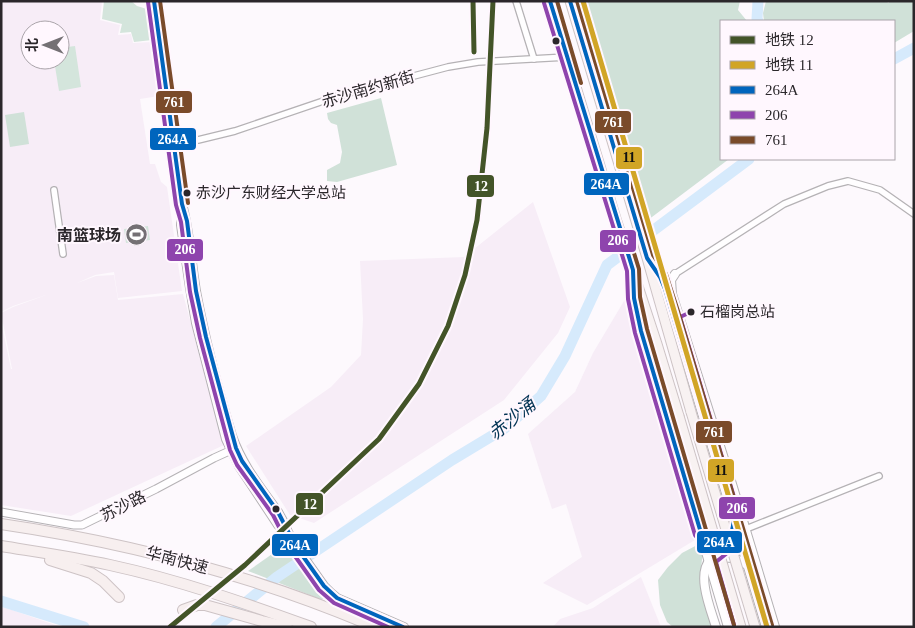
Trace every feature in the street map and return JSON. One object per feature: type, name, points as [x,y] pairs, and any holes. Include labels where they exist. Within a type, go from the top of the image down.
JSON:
[{"type":"highway","points":[[550,1],[679,416],[741,627]]},
{"type":"highway","points":[[570,1],[755,627]]},
{"type":"highway","name":"华南快速","points":[[1,524],[123,546],[191,563],[278,590],[375,627]]},
{"type":"highway","points":[[2,546],[91,573],[104,581],[119,597]]},
{"type":"highway","name":"华南快速","points":[[2,546],[110,565],[181,583],[311,627]]},
{"type":"highway","points":[[183,610],[201,605],[287,627]]},
{"type":"main road","points":[[182,204],[187,221],[200,308],[233,449],[284,521],[288,532],[324,586],[337,598],[404,627]]},
{"type":"main road","points":[[647,258],[660,277],[678,331],[766,627]]},
{"type":"main road","points":[[633,270],[634,298],[641,331],[728,627]]},
{"type":"main road","points":[[660,277],[668,277],[675,274]]},
{"type":"main road","points":[[675,274],[672,280],[672,294],[775,627]]},
{"type":"main road","points":[[701,533],[711,541],[721,542],[731,533],[734,518]]},
{"type":"main road","points":[[716,627],[704,582],[705,568],[709,560],[746,529]]},
{"type":"main road","points":[[716,585],[716,570],[720,560],[732,557],[748,566]]},
{"type":"street","points":[[154,1],[182,204]]},
{"type":"street","points":[[516,1],[534,59]]},
{"type":"street","name":"赤沙南约新街","points":[[173,144],[234,131],[338,96],[448,67],[478,62],[567,57]]},
{"type":"street","points":[[675,274],[784,204],[841,182],[848,181],[880,190],[914,214]]},
{"type":"street","points":[[54,190],[63,254]]},
{"type":"street","name":"苏沙路","points":[[1,512],[82,525],[233,449]]},
{"type":"street","points":[[746,529],[879,476]]},
{"type":"shaded area","points":[[1,1],[102,1],[100,20],[120,25],[118,35],[131,34],[133,43],[152,42],[159,96],[140,99],[150,164],[155,164],[161,182],[167,187],[182,291],[118,298],[114,272],[95,275],[77,283],[96,276],[114,275],[118,300],[183,294],[224,445],[71,516],[1,505],[1,321],[12,369],[1,313],[49,294],[1,312]]},
{"type":"shaded area","points":[[104,1],[131,1],[137,6],[150,10],[152,40],[134,42],[131,32],[120,33],[122,24],[102,19]]},
{"type":"shaded area","points":[[577,1],[740,1],[738,10],[746,20],[720,20],[720,160],[728,160],[648,220]]},
{"type":"shaded area","points":[[766,1],[887,1],[888,3],[891,1],[914,1],[914,31],[895,42],[895,20],[764,20],[763,13]]},
{"type":"shaded area","points":[[75,46],[81,87],[59,91],[56,70],[70,70],[70,47]]},
{"type":"shaded area","points":[[381,98],[397,165],[337,182],[327,181],[327,170],[340,163],[342,152],[337,125],[331,123],[327,113]]},
{"type":"shaded area","points":[[24,112],[29,144],[10,147],[5,115]]},
{"type":"shaded area","points":[[533,202],[570,307],[558,333],[504,400],[314,523],[290,515],[246,446],[331,387],[361,355],[363,319],[360,261],[464,257]]},
{"type":"shaded area","name":"南篮球场","points":[[148,226],[150,240],[126,243],[124,229]]},
{"type":"shaded area","points":[[627,296],[695,540],[587,605],[543,583],[582,557],[566,504],[552,509],[528,434],[575,392],[593,353]]},
{"type":"shaded area","points":[[701,543],[703,551],[701,568],[702,594],[713,627],[673,627],[667,622],[660,605],[658,580],[682,553]]},
{"type":"shaded area","points":[[285,545],[328,599],[320,599],[248,571]]},
{"type":"shaded area","points":[[641,577],[661,627],[553,627],[560,619],[593,608]]},
{"type":"shaded area","points":[[1,607],[12,610],[61,627],[1,627]]},
{"type":"waterway","points":[[758,1],[758,20]]},
{"type":"waterway","name":"赤沙涌","points":[[895,58],[914,48]]},
{"type":"waterway","name":"赤沙涌","points":[[216,627],[277,577],[452,460],[505,428],[541,396],[565,356],[607,265],[748,160]]},
{"type":"waterway","points":[[1,601],[84,627]]},
{"type":"metro line","name":"12","points":[[473,1],[474,52]]},
{"type":"metro line","name":"12","points":[[170,627],[245,565],[379,439],[419,384],[448,326],[465,275],[477,220],[487,128],[493,1]]},
{"type":"metro line","name":"11","points":[[583,1],[767,627]]},
{"type":"transit line","name":"264A","points":[[154,1],[196,291],[206,337],[236,448],[242,461],[278,512],[295,545],[324,586],[337,598],[403,627]]},
{"type":"transit line","name":"761","points":[[160,1],[188,203]]},
{"type":"transit line","name":"264A","points":[[550,1],[633,270],[634,298],[641,331],[701,533],[711,540],[723,542],[730,535],[734,518],[665,289],[660,277],[647,258],[570,1]]},
{"type":"transit line","name":"761","points":[[557,1],[581,83]]},
{"type":"transit line","name":"761","points":[[577,1],[653,255],[666,274],[678,311],[772,625]]},
{"type":"transit line","name":"206","points":[[148,2],[190,292],[200,338],[230,450],[237,465],[273,515],[290,549],[319,590],[334,603],[388,627]]},
{"type":"transit line","name":"206","points":[[544,3],[627,271],[628,299],[635,333],[695,535],[709,546],[721,548],[732,543],[736,537],[740,517],[680,317],[691,312]]},
{"type":"transit line","name":"761","points":[[628,234],[639,269],[640,297],[647,329],[734,625]]},
{"type":"transit line","name":"206","points":[[734,625],[716,562],[742,541]]},
{"type":"place","name":"赤沙广东财经大学总站","points":[[187,193]]},
{"type":"place","name":"南篮球场","points":[[137,235]]},
{"type":"place","name":"石榴岗总站","points":[[691,312]]}]
